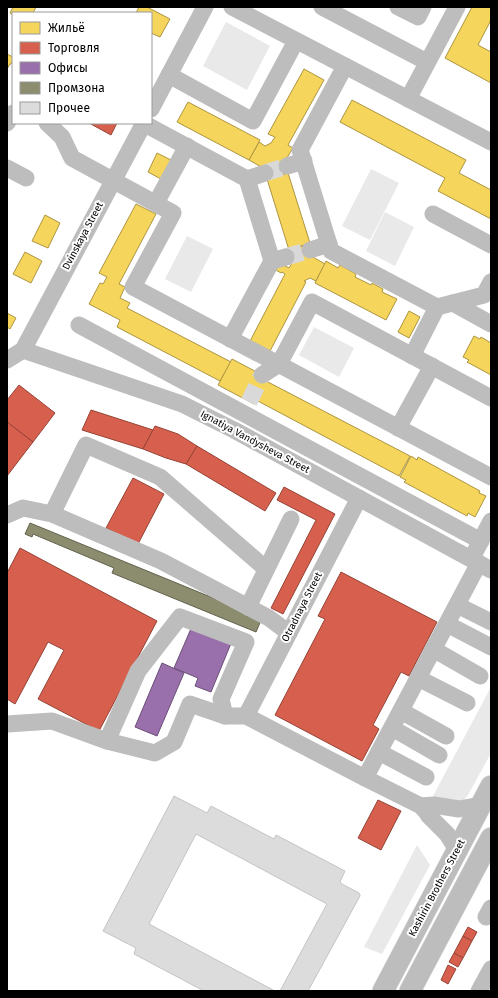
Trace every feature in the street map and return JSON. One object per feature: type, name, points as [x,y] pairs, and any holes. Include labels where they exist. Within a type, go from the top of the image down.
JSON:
[{"type":"main road","name":"Kashirin Brothers Street","points":[[383,991],[491,786]]},
{"type":"main road","points":[[410,991],[491,838]]},
{"type":"street","points":[[152,107],[205,7]]},
{"type":"street","points":[[232,7],[491,142]]},
{"type":"street","points":[[322,7],[427,62]]},
{"type":"street","points":[[398,7],[418,17],[423,7]]},
{"type":"street","points":[[408,98],[457,7]]},
{"type":"street","points":[[169,75],[253,121],[296,40]]},
{"type":"street","points":[[345,66],[300,150],[331,251],[445,305],[491,324]]},
{"type":"street","points":[[48,124],[62,137],[72,158],[173,212],[133,287],[491,477]]},
{"type":"street","name":"Dvinskaya Street","points":[[23,350],[143,124]]},
{"type":"street","points":[[146,124],[247,179],[279,259],[230,338]]},
{"type":"street","points":[[156,203],[186,146]]},
{"type":"street","points":[[287,166],[304,161]]},
{"type":"street","points":[[7,168],[26,178]]},
{"type":"street","points":[[247,179],[265,174]]},
{"type":"street","points":[[433,214],[491,245]]},
{"type":"street","points":[[310,250],[329,244]]},
{"type":"street","points":[[412,356],[445,305],[484,295],[491,282]]},
{"type":"street","points":[[262,375],[279,364],[312,302],[491,398]]},
{"type":"street","points":[[80,325],[246,407],[381,487],[481,541]]},
{"type":"street","points":[[7,360],[23,350]]},
{"type":"street","name":"Ignatiya Vandysheva Street","points":[[23,350],[182,404],[234,430],[480,564]]},
{"type":"street","points":[[398,428],[432,366]]},
{"type":"street","points":[[234,430],[246,407]]},
{"type":"street","points":[[52,514],[86,445],[160,477],[266,569]]},
{"type":"street","name":"Otradnaya Street","points":[[246,716],[289,633],[365,501],[381,487]]},
{"type":"street","points":[[7,515],[23,508],[52,514],[161,561],[269,618],[289,633]]},
{"type":"street","points":[[248,607],[291,519]]},
{"type":"street","points":[[365,778],[480,564],[481,541],[491,522]]},
{"type":"street","points":[[457,605],[491,622]]},
{"type":"street","points":[[107,741],[138,671],[180,617],[246,642],[221,698],[225,716]]},
{"type":"street","points":[[447,624],[491,647]]},
{"type":"street","points":[[434,649],[480,676]]},
{"type":"street","points":[[418,678],[467,703]]},
{"type":"street","points":[[7,724],[52,721],[107,741],[155,753],[174,742],[190,704],[225,716],[246,716],[421,806],[447,834],[457,850]]},
{"type":"street","points":[[401,711],[446,736]]},
{"type":"street","points":[[392,728],[439,755]]},
{"type":"street","points":[[379,752],[426,777]]},
{"type":"street","points":[[421,806],[434,805],[459,809],[481,805]]},
{"type":"street","points":[[479,991],[491,969]]},
{"type":"shaded area","points":[[226,22],[270,46],[247,90],[203,66]]},
{"type":"shaded area","points":[[371,169],[399,183],[370,240],[342,226]]},
{"type":"shaded area","points":[[385,212],[414,227],[395,266],[366,251]]},
{"type":"shaded area","points":[[187,236],[213,249],[191,292],[165,279]]},
{"type":"shaded area","points":[[314,327],[354,348],[339,377],[299,355]]},
{"type":"shaded area","points":[[491,687],[491,753],[468,795],[463,801],[459,803],[434,799],[433,796]]},
{"type":"shaded area","points":[[417,845],[430,865],[382,954],[364,947]]},
{"type":"building: Жильё","points":[[13,7],[36,7],[34,12],[12,12],[12,14],[10,13]]},
{"type":"building: Жильё","points":[[139,7],[147,7],[170,19],[160,37],[152,33],[152,12],[136,12]]},
{"type":"building: Жильё","points":[[472,7],[491,7],[491,20],[478,45],[491,52],[491,83],[445,58]]},
{"type":"building: Жильё","points":[[7,54],[12,56],[12,62],[7,69]]},
{"type":"building: Жильё","points":[[304,69],[324,80],[288,145],[293,148],[285,161],[288,173],[267,179],[263,168],[249,160],[259,142],[265,146],[271,143],[275,137],[268,134]]},
{"type":"building: Жильё","points":[[352,100],[466,160],[459,173],[491,190],[491,219],[438,191],[445,178],[340,122]]},
{"type":"building: Жильё","points":[[188,102],[260,140],[249,160],[177,122]]},
{"type":"building: Жильё","points":[[157,153],[171,160],[161,179],[148,172]]},
{"type":"building: Жильё","points":[[288,173],[310,243],[289,250],[267,179]]},
{"type":"building: Жильё","points":[[136,204],[156,214],[119,284],[125,287],[120,298],[130,303],[127,308],[231,362],[220,381],[117,327],[120,320],[89,304],[100,283],[103,284],[107,277],[99,273]]},
{"type":"building: Жильё","points":[[45,215],[60,223],[48,248],[32,241]]},
{"type":"building: Жильё","points":[[309,244],[313,257],[325,264],[316,281],[310,278],[304,281],[306,282],[269,353],[249,343],[285,274],[274,269],[278,262],[289,268],[292,263],[284,252]]},
{"type":"building: Жильё","points":[[25,252],[42,261],[31,283],[13,274]]},
{"type":"building: Жильё","points":[[326,261],[338,268],[340,265],[356,274],[355,277],[371,285],[372,283],[383,289],[382,292],[397,299],[386,320],[315,283]]},
{"type":"building: Жильё","points":[[409,311],[420,317],[409,338],[398,332]]},
{"type":"building: Жильё","points":[[7,313],[16,318],[10,329],[7,327]]},
{"type":"building: Жильё","points":[[474,336],[480,339],[481,337],[491,343],[491,375],[467,362],[469,360],[463,357]]},
{"type":"building: Жильё","points":[[232,359],[268,378],[266,381],[410,456],[399,476],[256,400],[254,404],[218,385]]},
{"type":"building: Жильё","points":[[411,456],[417,460],[418,457],[480,491],[479,493],[486,496],[475,517],[468,513],[467,516],[404,482],[406,480],[400,477]]},
{"type":"building: Торговля","points":[[91,124],[116,124],[111,135]]},
{"type":"building: Торговля","points":[[19,385],[55,413],[33,442],[7,422],[7,400]]},
{"type":"building: Торговля","points":[[91,410],[153,430],[143,449],[82,430]]},
{"type":"building: Торговля","points":[[7,422],[33,442],[7,476]]},
{"type":"building: Торговля","points":[[155,426],[178,434],[197,446],[186,464],[143,449]]},
{"type":"building: Торговля","points":[[197,446],[276,493],[265,511],[186,464]]},
{"type":"building: Торговля","points":[[133,478],[164,494],[138,544],[106,528]]},
{"type":"building: Торговля","points":[[284,487],[335,514],[283,614],[271,608],[316,520],[277,500]]},
{"type":"building: Торговля","points":[[20,548],[157,621],[99,731],[38,699],[64,650],[48,642],[15,704],[7,699],[7,573]]},
{"type":"building: Торговля","points":[[341,572],[437,622],[409,676],[401,672],[373,725],[379,729],[362,761],[275,715],[325,619],[318,616]]},
{"type":"building: Торговля","points":[[378,800],[401,811],[381,850],[358,838]]},
{"type":"building: Торговля","points":[[468,927],[477,932],[472,941],[463,936]]},
{"type":"building: Торговля","points":[[463,936],[472,941],[463,958],[454,953]]},
{"type":"building: Торговля","points":[[454,953],[463,958],[458,967],[449,962]]},
{"type":"building: Торговля","points":[[448,965],[456,969],[448,984],[441,980]]},
{"type":"building: Офисы","points":[[193,624],[232,641],[211,692],[195,686],[198,678],[174,668]]},
{"type":"building: Офисы","points":[[162,663],[184,673],[157,736],[135,727]]},
{"type":"building: Промзона","points":[[30,523],[262,618],[256,632],[112,573],[114,568],[33,534],[32,537],[25,534]]},
{"type":"building: Прочее","points":[[174,796],[207,813],[211,806],[274,839],[276,835],[345,871],[340,882],[359,893],[360,896],[308,991],[280,991],[327,904],[196,834],[149,924],[275,991],[204,991],[134,954],[136,948],[103,931]]},
{"type":"tunnel","points":[[265,173],[287,166]]},
{"type":"tunnel","points":[[286,257],[310,250]]},
{"type":"tunnel","points":[[249,402],[262,375]]}]
